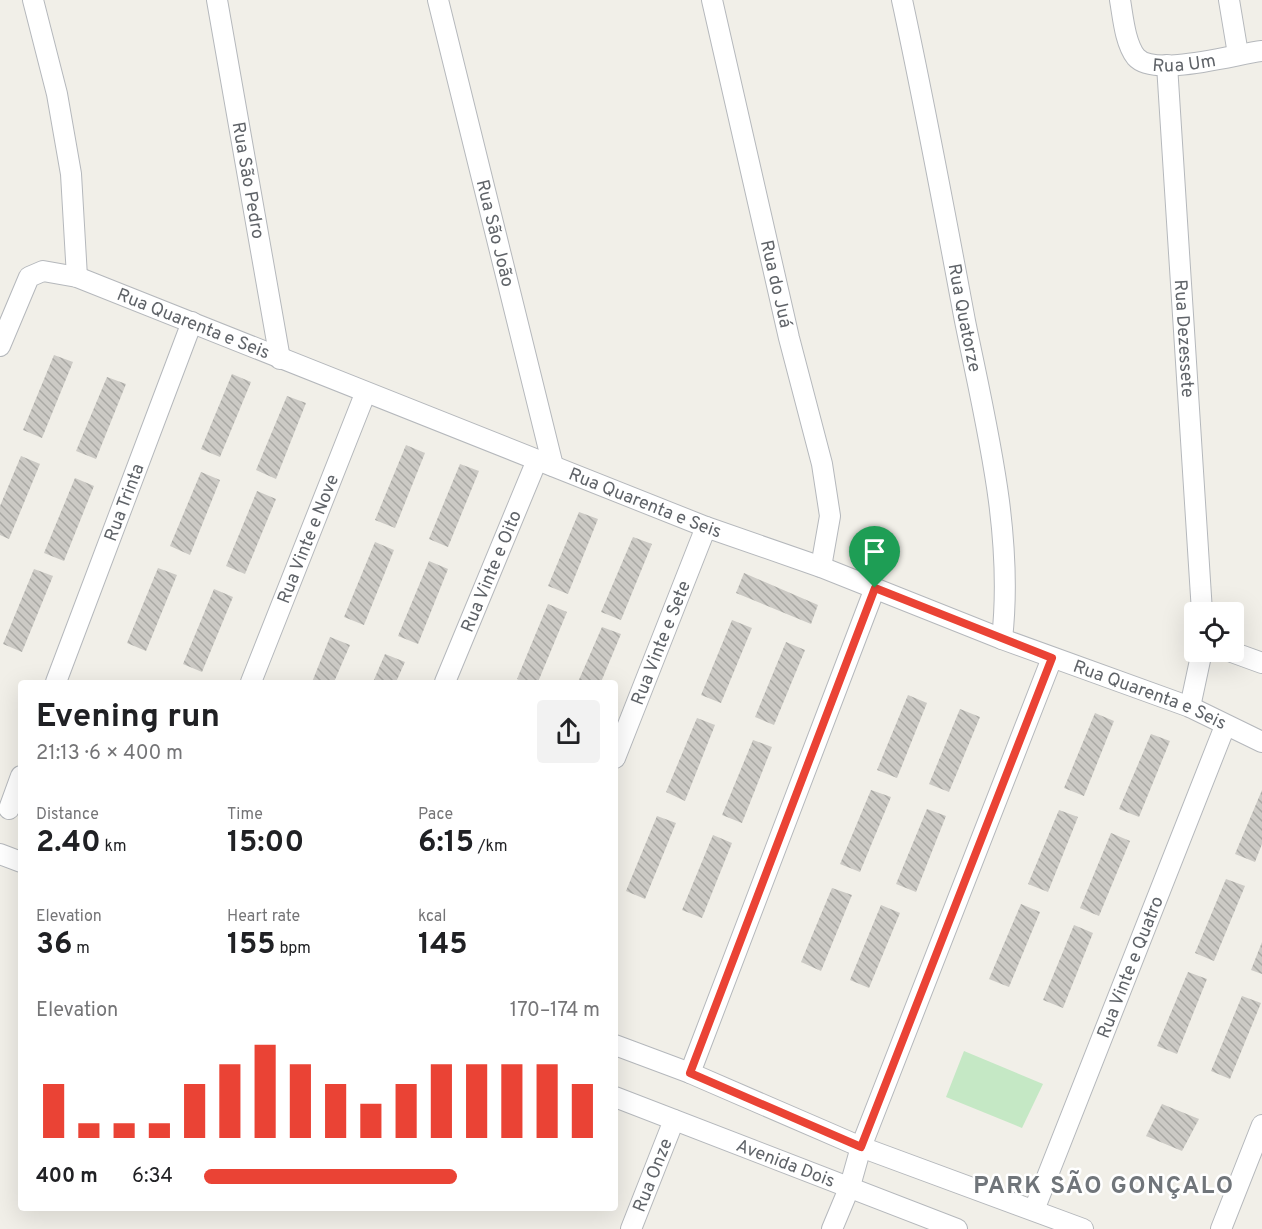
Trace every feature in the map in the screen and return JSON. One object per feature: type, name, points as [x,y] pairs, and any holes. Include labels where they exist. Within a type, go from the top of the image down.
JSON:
[{"type":"street","points":[[33,0],[57,94],[71,174],[77,277]]},
{"type":"street","name":"Rua São Pedro","points":[[217,0],[280,359]]},
{"type":"street","name":"Rua São João","points":[[438,0],[545,463]]},
{"type":"street","name":"Rua do Juá","points":[[712,0],[789,339],[822,464],[830,516],[821,567]]},
{"type":"street","name":"Rua Quatorze","points":[[902,0],[977,379],[998,501],[1006,570],[1002,639]]},
{"type":"street","name":"Rua Um","points":[[1120,0],[1126,30],[1138,59],[1150,65],[1167,65],[1262,51]]},
{"type":"street","points":[[1229,0],[1238,54]]},
{"type":"street","name":"Rua Dezessete","points":[[1167,65],[1201,602]]},
{"type":"street","name":"Rua Quarenta e Seis","points":[[0,346],[29,277],[43,271],[77,277],[706,527],[821,567],[1052,658],[1190,707],[1224,726],[1262,742]]},
{"type":"street","name":"Rua Trinta","points":[[57,680],[192,322]]},
{"type":"street","name":"Rua Vinte e Nove","points":[[252,680],[365,393]]},
{"type":"street","name":"Rua Vinte e Oito","points":[[447,680],[545,463]]},
{"type":"street","name":"Rua Vinte e Sete","points":[[618,750],[706,527]]},
{"type":"street","points":[[690,1073],[875,588]]},
{"type":"street","points":[[1244,656],[1262,663]]},
{"type":"street","points":[[832,1229],[850,1186],[861,1147],[1052,658]]},
{"type":"street","points":[[1190,707],[1200,662]]},
{"type":"street","name":"Rua Vinte e Quatro","points":[[1034,1210],[1224,726]]},
{"type":"street","points":[[10,809],[18,785]]},
{"type":"street","points":[[0,854],[18,861]]},
{"type":"street","points":[[618,1046],[690,1073],[861,1147],[1083,1229]]},
{"type":"street","name":"Avenida Dois","points":[[618,1098],[957,1229]]},
{"type":"street","name":"Rua Onze","points":[[631,1229],[674,1120]]},
{"type":"street","points":[[1221,1229],[1262,1125]]},
{"type":"green space","points":[[964,1051],[1043,1084],[1022,1128],[946,1097]]},
{"type":"building","points":[[54,355],[73,362],[42,438],[23,430]]},
{"type":"building","points":[[232,374],[251,382],[220,457],[201,449]]},
{"type":"building","points":[[107,377],[126,384],[96,459],[76,451]]},
{"type":"building","points":[[287,396],[306,403],[276,479],[256,470]]},
{"type":"building","points":[[406,445],[425,453],[395,528],[375,520]]},
{"type":"building","points":[[21,456],[40,464],[9,539],[0,535],[0,506]]},
{"type":"building","points":[[460,464],[479,471],[448,547],[429,539]]},
{"type":"building","points":[[201,472],[220,480],[190,555],[170,546]]},
{"type":"building","points":[[75,478],[94,486],[64,561],[44,553]]},
{"type":"building","points":[[257,491],[276,499],[245,574],[226,566]]},
{"type":"building","points":[[579,512],[598,519],[568,594],[548,586]]},
{"type":"building","points":[[633,537],[652,544],[621,620],[601,612]]},
{"type":"building","points":[[375,542],[394,550],[364,625],[344,617]]},
{"type":"building","points":[[429,561],[448,569],[418,644],[398,636]]},
{"type":"building","points":[[158,568],[177,575],[146,651],[127,643]]},
{"type":"building","points":[[34,569],[53,576],[22,652],[3,644]]},
{"type":"building","points":[[744,573],[818,605],[811,624],[736,593]]},
{"type":"building","points":[[214,589],[233,597],[202,672],[183,664]]},
{"type":"building","points":[[548,604],[567,612],[539,680],[517,679]]},
{"type":"building","points":[[732,620],[752,628],[721,703],[701,695]]},
{"type":"building","points":[[602,627],[621,634],[602,680],[579,680]]},
{"type":"building","points":[[330,637],[350,645],[335,680],[313,680]]},
{"type":"building","points":[[786,642],[805,650],[774,725],[755,717]]},
{"type":"building","points":[[385,654],[405,662],[397,680],[374,680]]},
{"type":"building","points":[[908,695],[927,703],[897,778],[877,770]]},
{"type":"building","points":[[960,709],[980,717],[949,792],[929,784]]},
{"type":"building","points":[[1095,713],[1114,721],[1084,796],[1064,788]]},
{"type":"building","points":[[697,718],[715,725],[685,801],[666,792]]},
{"type":"building","points":[[1151,734],[1170,741],[1139,817],[1119,809]]},
{"type":"building","points":[[753,740],[772,747],[742,823],[722,815]]},
{"type":"building","points":[[871,790],[891,797],[860,872],[840,864]]},
{"type":"building","points":[[1262,790],[1262,844],[1255,862],[1235,854]]},
{"type":"building","points":[[927,809],[946,816],[916,892],[896,884]]},
{"type":"building","points":[[1059,810],[1078,817],[1048,892],[1028,884]]},
{"type":"building","points":[[657,816],[676,823],[645,899],[626,891]]},
{"type":"building","points":[[1111,833],[1130,841],[1099,916],[1080,908]]},
{"type":"building","points":[[713,835],[732,843],[702,918],[682,910]]},
{"type":"building","points":[[1226,879],[1245,886],[1214,961],[1195,953]]},
{"type":"building","points":[[832,888],[852,895],[821,971],[801,962]]},
{"type":"building","points":[[1021,904],[1040,912],[1009,987],[989,979]]},
{"type":"building","points":[[881,905],[900,913],[869,988],[850,980]]},
{"type":"building","points":[[1074,925],[1093,933],[1063,1008],[1043,1000]]},
{"type":"building","points":[[1262,942],[1262,974],[1251,970]]},
{"type":"building","points":[[1188,972],[1207,979],[1177,1054],[1157,1046]]},
{"type":"building","points":[[1242,996],[1261,1003],[1230,1079],[1211,1071]]},
{"type":"building","points":[[1162,1104],[1199,1119],[1182,1151],[1146,1136]]},
{"type":"district","name":"PARK SÃO GONÇALO","points":[[1104,1185]]},
{"type":"route","points":[[875,588],[1052,658],[861,1147],[690,1073],[875,588]]}]
